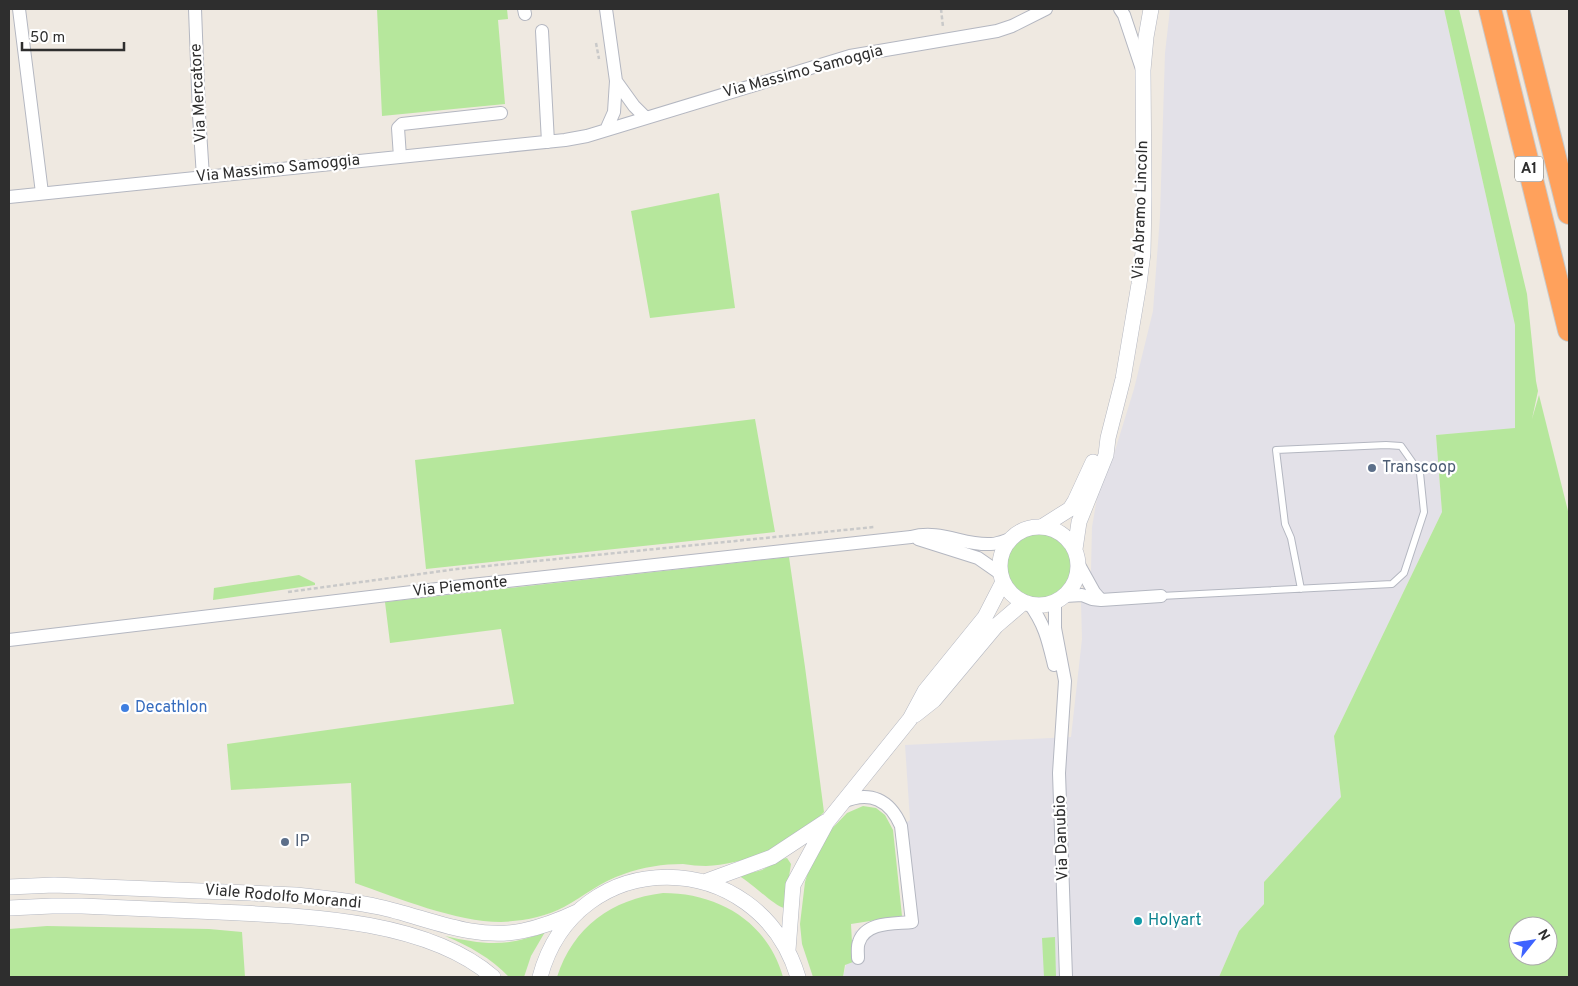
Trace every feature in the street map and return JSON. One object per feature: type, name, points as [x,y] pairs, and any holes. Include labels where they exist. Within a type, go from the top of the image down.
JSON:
[{"type":"highway","name":"A1","points":[[1490,9],[1569,330]]},
{"type":"highway","name":"A1","points":[[1518,9],[1569,213]]},
{"type":"street","points":[[19,9],[42,193]]},
{"type":"street","name":"Via Mercatore","points":[[195,9],[203,177]]},
{"type":"street","points":[[606,9],[616,81],[614,112],[606,130]]},
{"type":"street","name":"Via Massimo Samoggia","points":[[9,197],[548,142],[587,136],[850,56],[997,31],[1012,26],[1046,9]]},
{"type":"street","points":[[1120,9],[1124,14],[1143,70]]},
{"type":"street","name":"Via Abramo Lincoln","points":[[1075,549],[1077,528],[1106,455],[1108,438],[1128,354],[1139,284],[1143,253],[1143,70],[1151,9]]},
{"type":"street","points":[[542,32],[548,142]]},
{"type":"street","points":[[616,81],[634,106],[646,118]]},
{"type":"street","points":[[400,157],[398,128],[402,124],[502,114]]},
{"type":"street","name":"Via Abramo Lincoln","points":[[1043,526],[1070,509],[1082,488],[1099,448],[1108,438]]},
{"type":"street","points":[[1102,600],[1094,592],[1079,565],[1075,549],[1065,536],[1056,530],[1043,526],[1030,527],[1018,532],[1010,539],[1002,551],[1000,563],[1002,578],[1012,595],[1026,603],[1045,605],[1060,599],[1082,595],[1102,600],[1161,596]]},
{"type":"street","name":"Via Piemonte","points":[[9,640],[471,585],[911,537],[922,534],[986,544],[999,543],[1010,539]]},
{"type":"street","name":"Via Piemonte","points":[[911,537],[978,558],[1002,578]]},
{"type":"street","points":[[1060,599],[1073,587],[1079,565]]},
{"type":"street","points":[[788,950],[793,885],[827,822],[910,719],[925,691],[985,617],[1002,578]]},
{"type":"street","name":"Via Danubio","points":[[1060,599],[1055,628],[1065,680],[1060,773],[1066,977]]},
{"type":"street","points":[[910,719],[934,700],[996,626],[1026,603]]},
{"type":"street","name":"Via Danubio","points":[[1026,603],[1040,619],[1058,682],[1065,699]]},
{"type":"street","points":[[843,802],[851,798],[865,797],[878,799],[888,805],[896,814],[901,826],[912,922],[872,927],[864,933],[858,942],[858,958]]},
{"type":"street","points":[[704,882],[772,857],[827,822]]},
{"type":"street","name":"Viale Rodolfo Morandi","points":[[540,977],[549,951],[557,936],[579,911],[594,899],[629,883],[647,878],[666,877],[704,882],[738,896],[753,907],[778,934],[788,950],[798,977]]},
{"type":"street","name":"Viale Rodolfo Morandi","points":[[9,887],[64,885],[296,895],[379,907],[465,930],[484,932],[520,932],[553,923],[579,911]]},
{"type":"street","name":"Viale Rodolfo Morandi","points":[[9,908],[52,906],[135,908],[264,914],[353,923],[394,932],[440,946],[462,956],[493,977]]},
{"type":"lane","points":[[1161,596],[1300,589],[1392,584],[1404,573],[1424,512],[1420,473],[1401,446],[1276,450],[1284,524],[1291,538],[1300,589]]},
{"type":"path","points":[[941,9],[944,40]]},
{"type":"shaded area","points":[[1170,9],[1444,9],[1515,325],[1515,429],[1436,435],[1442,512],[1334,736],[1341,797],[1264,882],[1264,904],[1239,931],[1219,977],[843,977],[855,931],[912,922],[901,826],[910,820],[905,745],[1071,737],[1082,639],[1081,603],[1091,570],[1092,527],[1097,498],[1113,457],[1134,389],[1153,311],[1160,216],[1165,53]]},
{"type":"green space","points":[[377,9],[507,9],[508,19],[498,20],[505,104],[382,116]]},
{"type":"green space","points":[[1444,9],[1459,9],[1527,294],[1538,391],[1532,419],[1539,395],[1569,515],[1569,977],[1219,977],[1239,931],[1264,904],[1264,882],[1341,797],[1334,736],[1442,512],[1436,435],[1515,428],[1515,325]]},
{"type":"green space","points":[[719,193],[735,308],[650,318],[631,211]]},
{"type":"green space","points":[[755,419],[775,532],[426,569],[415,460]]},
{"type":"green space","points":[[1039,534],[1051,536],[1062,543],[1069,554],[1071,566],[1069,578],[1062,589],[1051,596],[1039,598],[1027,596],[1016,589],[1009,578],[1007,566],[1009,554],[1016,543],[1027,536]]},
{"type":"green space","points":[[789,557],[824,812],[800,833],[770,850],[721,865],[697,866],[683,864],[638,869],[608,881],[564,907],[550,913],[517,921],[484,921],[446,914],[355,883],[351,783],[231,790],[227,744],[514,704],[501,629],[390,643],[385,602]]},
{"type":"green space","points":[[299,575],[315,583],[315,585],[213,600],[214,588]]},
{"type":"green space","points":[[863,806],[876,808],[885,815],[893,830],[902,916],[851,924],[853,962],[845,965],[843,977],[813,977],[802,944],[800,924],[805,882],[822,839],[847,813]]},
{"type":"green space","points":[[787,858],[791,864],[784,908],[739,876],[762,870],[781,859]]},
{"type":"green space","points":[[663,893],[703,898],[738,914],[753,926],[765,940],[776,957],[783,977],[557,977],[564,959],[573,944],[597,918],[627,902],[644,896]]},
{"type":"green space","points":[[47,926],[209,929],[242,932],[245,977],[9,977],[9,929]]},
{"type":"green space","points":[[545,932],[531,956],[524,977],[509,977],[479,953],[445,936],[484,943],[496,943],[519,940]]},
{"type":"green space","points":[[1055,937],[1056,977],[1044,977],[1042,938]]},
{"type":"place","name":"Transcoop","points":[[1372,468]]},
{"type":"place","name":"Decathlon","points":[[125,708]]},
{"type":"place","name":"IP","points":[[285,842]]},
{"type":"place","name":"Holyart","points":[[1138,921]]}]
